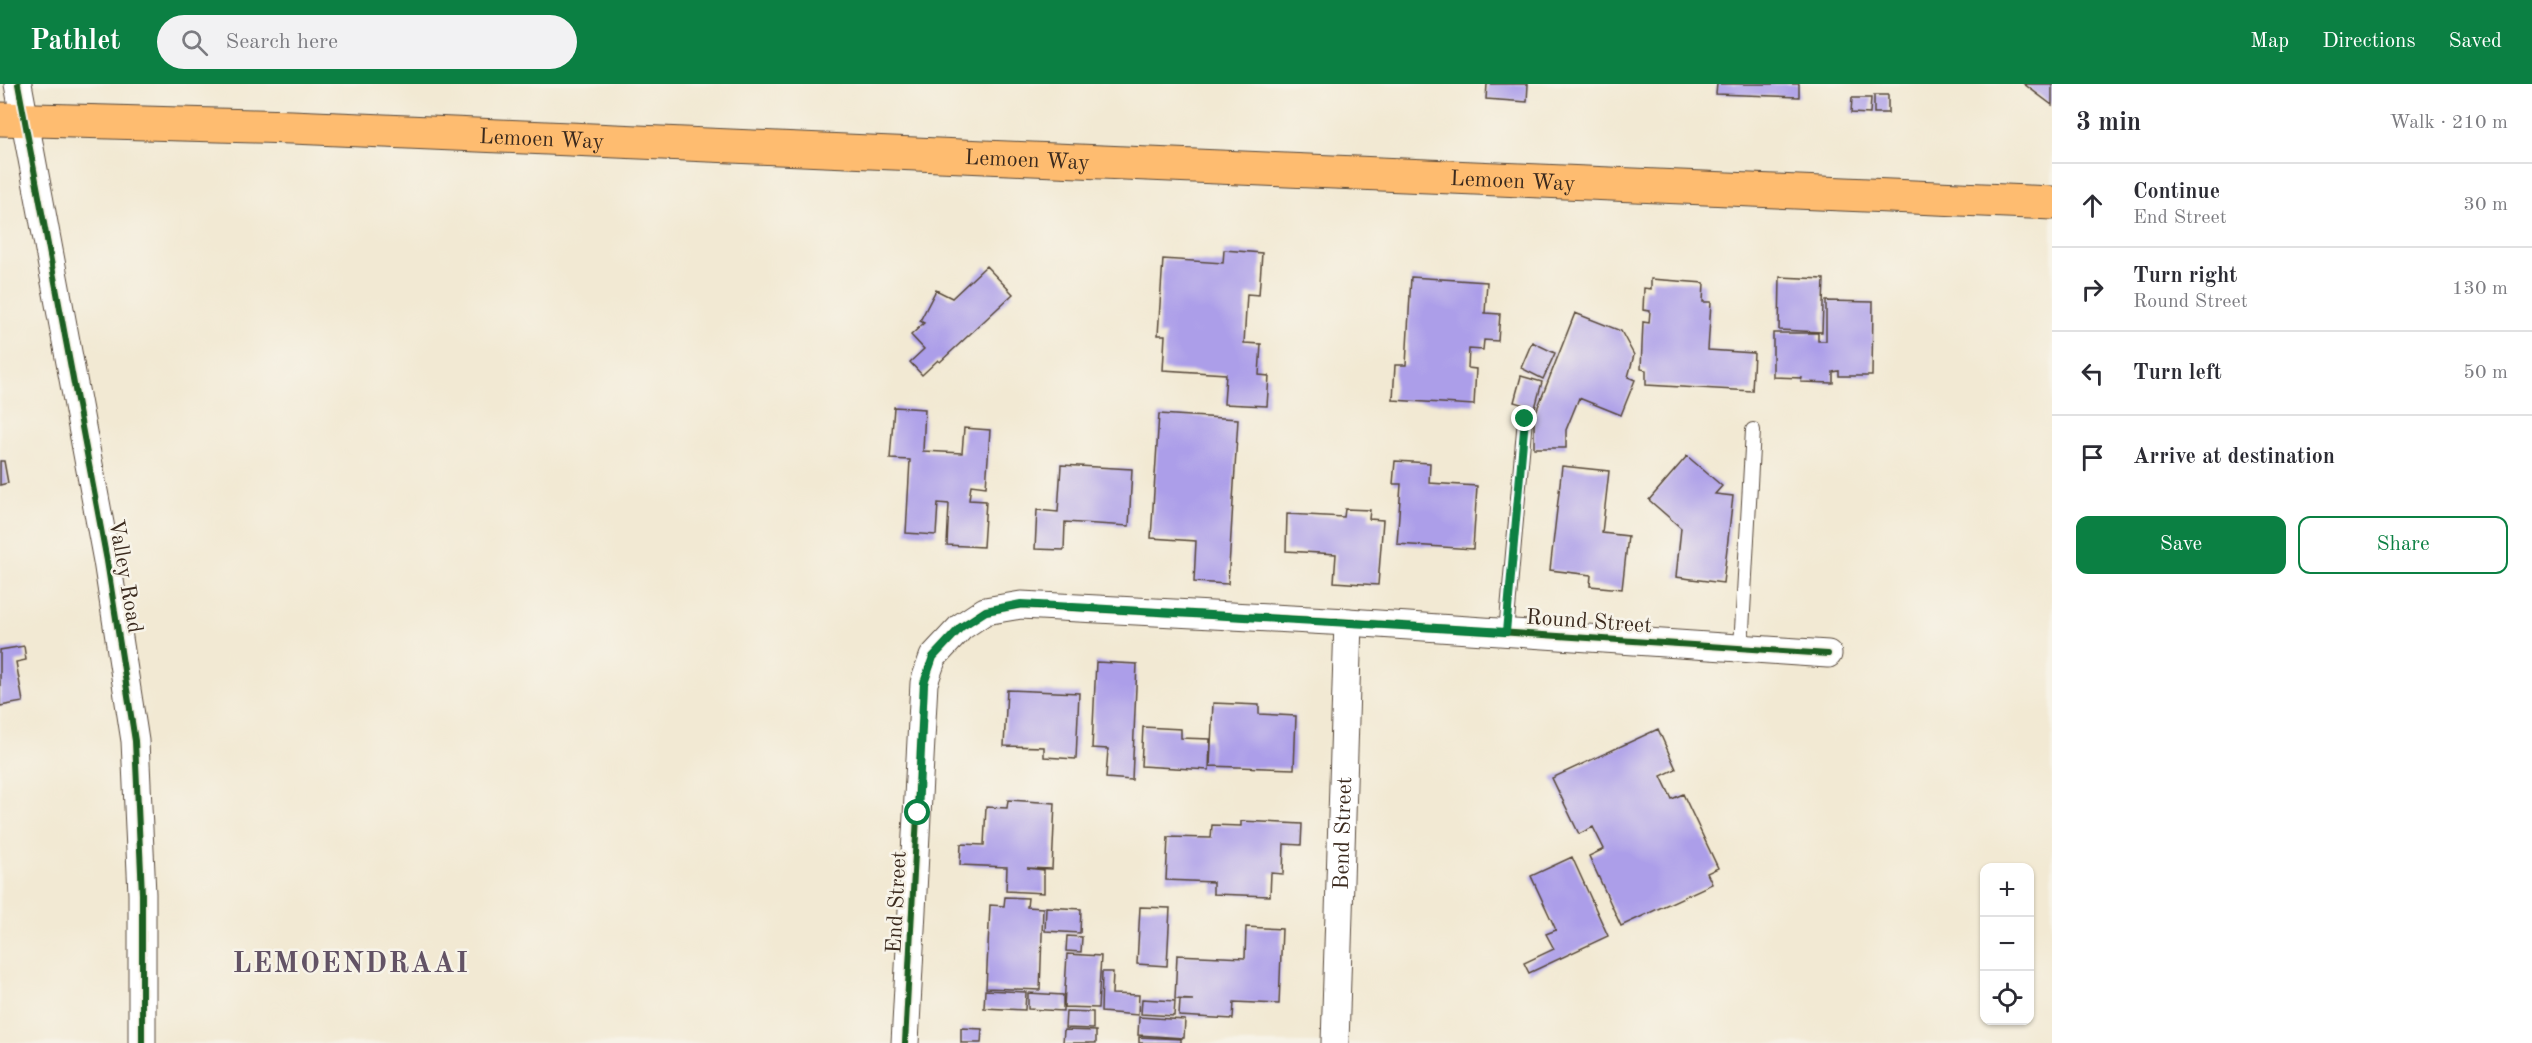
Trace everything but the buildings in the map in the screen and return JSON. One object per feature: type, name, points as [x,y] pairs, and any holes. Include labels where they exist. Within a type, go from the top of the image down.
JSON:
[{"type":"highway","name":"Lemoen Way","points":[[12,119],[292,127],[2052,203]]},
{"type":"street","name":"Valley Road","points":[[18,84],[12,119],[105,549],[135,741],[142,894],[141,1043]]},
{"type":"street","name":"Round Street","points":[[933,657],[961,627],[986,611],[1021,604],[1348,622],[1828,654]]},
{"type":"street","name":"Bend Street","points":[[1335,1043],[1348,622]]},
{"type":"street","name":"End Street","points":[[905,1043],[924,683],[933,657]]},
{"type":"lane","points":[[1506,632],[1525,419]]},
{"type":"lane","points":[[1742,648],[1753,430]]},
{"type":"cycle path","points":[[18,84],[107,561],[135,741],[142,894],[142,1043]]},
{"type":"cycle path","points":[[905,1043],[924,683],[933,657],[961,627],[985,611],[1021,605],[1348,622],[1828,654]]},
{"type":"district","name":"LEMOENDRAAI","points":[[351,962]]},
{"type":"route","points":[[918,813],[924,683],[933,657],[961,627],[986,611],[1021,604],[1506,632],[1525,419]]}]
